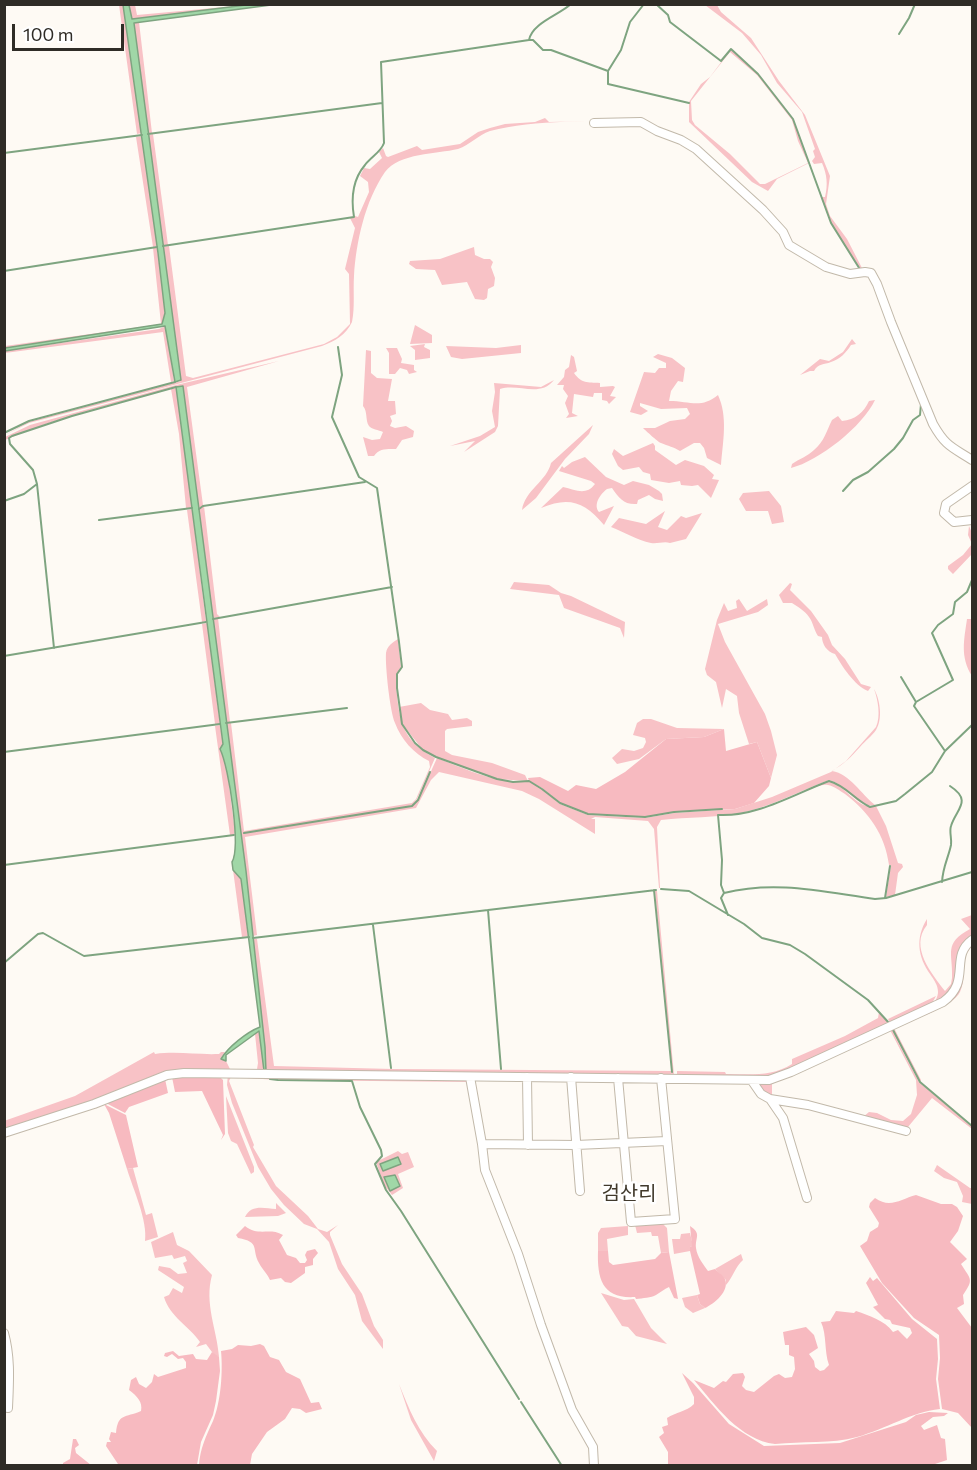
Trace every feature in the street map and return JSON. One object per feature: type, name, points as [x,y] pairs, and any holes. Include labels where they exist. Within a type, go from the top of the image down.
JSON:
[{"type":"street","points":[[594,123],[641,122],[681,140],[696,149],[748,195],[783,232],[789,245],[826,267],[850,274],[871,273],[941,439],[950,448],[972,460]]},
{"type":"street","points":[[972,486],[946,504],[944,513],[954,522],[972,520]]},
{"type":"street","points":[[4,1133],[94,1104],[167,1075],[184,1073],[769,1080],[783,1076],[951,997],[957,987],[962,952],[972,939]]},
{"type":"street","points":[[470,1077],[485,1170],[518,1254],[572,1410],[593,1447],[594,1466]]},
{"type":"street","points":[[527,1077],[528,1145]]},
{"type":"street","points":[[571,1077],[580,1191]]},
{"type":"street","points":[[618,1078],[631,1222],[675,1219],[661,1078]]},
{"type":"street","points":[[752,1081],[761,1094],[770,1099],[808,1105],[906,1131]]},
{"type":"street","points":[[770,1099],[783,1118],[807,1198]]},
{"type":"street","points":[[482,1144],[576,1145],[667,1142]]},
{"type":"street","points":[[4,1333],[8,1350],[8,1408]]},
{"type":"shaded area","points":[[119,5],[123,5],[142,133],[137,134]]},
{"type":"shaded area","points":[[123,5],[129,5],[132,19],[246,5],[271,5],[134,23],[181,380],[175,382],[165,326],[5,351],[5,348],[162,324],[165,313],[158,253]]},
{"type":"shaded area","points":[[129,5],[135,5],[137,15],[246,5],[131,19]]},
{"type":"shaded area","points":[[705,5],[717,5],[721,12],[751,38],[805,115],[830,176],[826,204],[830,216],[847,239],[863,270],[861,271],[831,223],[821,197],[825,197],[826,192],[825,172],[822,163],[814,164],[812,161],[815,157],[813,151],[815,149],[802,112],[777,83],[761,55],[742,33]]},
{"type":"shaded area","points":[[139,22],[152,133],[148,133],[134,23]]},
{"type":"shaded area","points":[[731,49],[758,74],[793,119],[809,163],[777,179],[768,191],[752,182],[689,122],[689,102],[701,84],[710,77]],"holes":[[[730,52],[757,75],[792,120],[808,163],[765,184],[760,184],[692,120],[691,101]]]},
{"type":"shaded area","points":[[545,118],[549,122],[581,121],[526,124],[490,131],[458,149],[419,155],[399,161],[385,172],[372,196],[359,236],[352,322],[347,331],[336,340],[322,346],[29,423],[5,435],[29,422],[181,381],[163,247],[169,246],[186,376],[193,378],[324,344],[337,337],[350,324],[349,274],[345,269],[355,228],[350,218],[358,217],[369,192],[368,182],[360,176],[364,168],[370,169],[382,158],[379,152],[383,148],[388,157],[417,146],[422,150],[460,144],[478,132],[490,128],[505,124],[535,122]]},
{"type":"shaded area","points":[[153,134],[168,245],[163,246],[148,135]]},
{"type":"shaded area","points":[[142,136],[157,246],[153,247],[136,137]]},
{"type":"shaded area","points":[[157,247],[165,313],[162,324],[5,348],[5,346],[161,324],[153,248]]},
{"type":"shaded area","points":[[474,247],[475,255],[493,262],[491,267],[495,278],[494,286],[488,289],[487,298],[484,300],[475,299],[467,282],[442,285],[435,270],[416,269],[409,264],[410,261],[440,259]]},
{"type":"shaded area","points":[[415,325],[432,335],[432,343],[410,344]]},
{"type":"shaded area","points":[[166,326],[174,381],[171,382],[163,332],[5,353],[4,351],[159,329]]},
{"type":"shaded area","points":[[852,339],[856,344],[851,345],[840,357],[819,365],[814,371],[800,375],[820,359],[829,361],[843,352]]},
{"type":"shaded area","points":[[425,344],[424,347],[430,350],[430,358],[415,360],[415,350],[410,346]]},
{"type":"shaded area","points":[[521,345],[521,353],[462,359],[451,357],[446,346],[496,348]]},
{"type":"shaded area","points":[[386,348],[397,348],[402,359],[401,363],[414,365],[414,370],[417,372],[409,374],[407,370],[400,368],[395,374],[389,374],[389,353]]},
{"type":"shaded area","points":[[366,350],[371,351],[371,373],[377,378],[392,379],[388,401],[395,401],[396,414],[390,416],[392,421],[390,426],[395,428],[406,426],[414,431],[413,437],[402,440],[396,449],[381,450],[374,456],[368,456],[363,437],[372,440],[380,439],[383,432],[369,426],[363,406]]},
{"type":"shaded area","points":[[658,354],[672,358],[685,368],[683,382],[678,381],[671,391],[669,401],[701,403],[718,395],[724,420],[721,465],[707,458],[700,443],[694,443],[680,451],[659,442],[643,428],[655,428],[670,421],[685,419],[690,414],[687,408],[661,409],[640,403],[640,406],[648,411],[641,415],[630,412],[644,372],[655,373],[659,368],[666,368],[666,363],[653,357]]},
{"type":"shaded area","points":[[571,355],[574,357],[577,371],[574,373],[577,377],[585,382],[600,383],[600,387],[615,387],[610,396],[616,397],[609,404],[602,400],[602,393],[594,393],[593,397],[574,394],[572,413],[578,416],[566,418],[569,414],[565,403],[568,396],[563,389],[564,385],[557,385],[569,367]]},
{"type":"shaded area","points":[[279,361],[187,387],[202,508],[199,508],[176,387],[68,417],[5,440],[5,437],[30,425],[176,385]]},
{"type":"shaded area","points":[[554,380],[542,388],[536,389],[500,389],[498,426],[495,432],[464,452],[475,441],[450,446],[480,436],[495,427],[492,411],[494,383],[541,387]]},
{"type":"shaded area","points":[[183,386],[246,871],[266,1071],[264,1071],[259,1031],[226,1055],[226,1061],[221,1059],[238,1040],[260,1027],[241,879],[233,870],[232,862],[235,841],[233,807],[227,772],[220,749],[223,744],[176,387]]},
{"type":"shaded area","points":[[176,388],[192,508],[186,508],[179,434],[171,389]]},
{"type":"shaded area","points":[[875,400],[861,421],[839,441],[814,458],[791,468],[792,464],[809,454],[823,440],[832,420],[838,416],[842,421],[851,419],[862,412],[869,401]]},
{"type":"shaded area","points":[[593,425],[589,434],[565,459],[536,498],[522,510],[527,497],[545,475],[551,463]]},
{"type":"shaded area","points":[[653,443],[655,450],[676,465],[685,460],[704,466],[714,475],[712,479],[719,480],[711,498],[698,485],[681,485],[680,481],[669,483],[651,480],[650,474],[643,472],[639,467],[623,470],[618,466],[612,454],[614,449],[623,456]]},
{"type":"shaded area","points":[[585,457],[606,477],[624,485],[633,481],[649,485],[662,494],[663,501],[649,495],[638,500],[637,504],[629,503],[620,498],[612,488],[607,489],[597,503],[599,512],[614,506],[604,525],[590,511],[576,503],[560,502],[541,508],[563,487],[576,491],[592,488],[595,484],[591,481],[559,471],[562,466],[564,468]]},
{"type":"shaded area","points":[[769,491],[781,506],[784,522],[772,524],[768,511],[746,511],[739,499],[743,493]]},
{"type":"shaded area","points":[[204,506],[217,614],[220,617],[213,618],[199,509]]},
{"type":"shaded area","points":[[192,509],[206,621],[202,622],[187,510]]},
{"type":"shaded area","points":[[665,511],[658,527],[667,530],[681,516],[686,518],[702,513],[686,539],[670,543],[646,542],[611,527],[619,518],[646,524]]},
{"type":"shaded area","points":[[969,526],[972,533],[972,544],[968,535]]},
{"type":"shaded area","points":[[972,544],[972,554],[953,574],[948,566],[963,555]]},
{"type":"shaded area","points":[[514,582],[549,585],[561,593],[625,622],[624,638],[620,628],[564,608],[559,595],[510,589]]},
{"type":"shaded area","points":[[790,583],[792,584],[790,590],[811,611],[828,635],[832,645],[845,659],[861,684],[871,687],[868,691],[853,680],[835,654],[825,647],[822,637],[818,636],[806,613],[792,603],[783,603],[779,595]]},
{"type":"shaded area","points":[[739,599],[747,611],[767,599],[768,605],[758,612],[718,624],[725,642],[765,714],[771,731],[777,755],[771,778],[757,742],[749,744],[739,713],[737,696],[726,689],[722,708],[716,682],[707,675],[705,669],[717,620],[724,603],[728,611],[737,608],[736,601]]},
{"type":"shaded area","points":[[218,618],[230,722],[226,722],[213,619]]},
{"type":"shaded area","points":[[967,619],[972,619],[972,676],[964,655]]},
{"type":"shaded area","points":[[207,623],[220,724],[215,724],[202,624]]},
{"type":"shaded area","points":[[398,639],[401,667],[396,688],[401,720],[399,707],[421,703],[430,710],[448,714],[452,720],[467,718],[472,721],[472,726],[445,731],[445,751],[452,755],[492,763],[525,775],[528,781],[560,804],[588,815],[645,818],[674,813],[735,809],[772,797],[832,771],[850,780],[875,805],[862,803],[841,786],[829,780],[741,813],[661,820],[657,827],[659,888],[654,829],[648,821],[595,817],[591,819],[595,819],[595,834],[522,791],[439,772],[431,780],[416,808],[245,837],[257,935],[253,936],[226,724],[231,723],[244,831],[412,803],[430,767],[429,761],[413,750],[404,740],[393,717],[388,688],[386,653],[389,646]],"holes":[[[403,725],[423,750],[496,779],[437,758],[418,800],[412,806],[244,834],[412,805],[417,799],[435,758],[425,752],[417,746]]]},
{"type":"shaded area","points":[[874,689],[878,698],[880,709],[878,725],[873,734],[846,761],[876,727],[878,708]]},
{"type":"shaded area","points":[[643,719],[651,719],[677,728],[724,729],[704,737],[666,739],[639,759],[617,764],[612,758],[622,749],[634,751],[643,748],[645,738],[633,735],[637,723]]},
{"type":"shaded area","points":[[220,725],[223,744],[220,749],[226,761],[234,835],[230,835],[215,726]]},
{"type":"shaded area","points":[[724,729],[726,751],[757,742],[771,778],[769,786],[754,803],[735,809],[673,812],[645,817],[589,814],[561,803],[528,778],[540,777],[568,791],[576,785],[596,789],[625,772],[666,739],[704,737]]},
{"type":"shaded area","points":[[829,781],[857,801],[876,806],[886,826],[898,863],[903,867],[898,873],[895,895],[886,897],[891,865],[889,865],[880,834],[868,816],[854,801],[832,786],[823,785],[809,789]]},
{"type":"shaded area","points":[[233,870],[241,879],[248,936],[242,937]]},
{"type":"shaded area","points":[[655,891],[657,891],[674,1075],[184,1072],[140,1083],[5,1131],[4,1121],[75,1096],[154,1052],[155,1054],[219,1054],[225,1052],[221,1058],[225,1059],[230,1069],[257,1069],[255,1034],[259,1031],[264,1071],[265,1047],[253,939],[257,939],[274,1066],[671,1071],[672,1074]]},
{"type":"shaded area","points":[[972,915],[972,937],[969,940],[955,988],[933,1005],[938,996],[938,989],[923,961],[920,942],[924,960],[945,991],[951,984],[953,944],[970,929],[961,919]]},
{"type":"shaded area","points":[[927,919],[920,942],[923,926]]},
{"type":"shaded area","points":[[972,942],[965,959],[962,988],[956,998],[940,1008],[894,1028],[920,1082],[891,1029],[919,1082],[972,1129],[932,1098],[908,1127],[863,1117],[869,1112],[891,1120],[903,1121],[911,1114],[917,1095],[916,1080],[890,1030],[772,1084],[772,1096],[761,1089],[759,1084],[771,1083],[949,1000],[964,955]]},
{"type":"shaded area","points":[[936,996],[930,1007],[891,1024],[888,1019]]},
{"type":"shaded area","points":[[879,1012],[889,1024],[770,1078],[677,1075],[677,1071],[760,1074],[776,1071],[792,1064],[792,1059],[845,1036],[878,1018]]},
{"type":"shaded area","points":[[228,1074],[470,1080],[468,1082],[278,1080],[231,1077],[229,1081],[253,1147],[276,1186],[308,1216],[318,1229],[327,1232],[338,1225],[330,1232],[330,1235],[342,1264],[362,1294],[374,1326],[383,1340],[383,1349],[362,1321],[355,1295],[338,1269],[329,1242],[317,1229],[304,1224],[284,1205],[258,1167],[232,1103],[227,1085]]},
{"type":"shaded area","points":[[172,1077],[220,1077],[223,1080],[225,1134],[221,1140],[223,1135],[202,1091],[175,1092]]},
{"type":"shaded area","points":[[165,1079],[168,1093],[129,1107],[125,1113],[104,1102]]},
{"type":"shaded area","points":[[226,1096],[254,1167],[254,1172],[251,1174],[237,1144],[231,1141],[228,1133]]},
{"type":"shaded area","points":[[104,1104],[126,1115],[138,1167],[127,1169]]},
{"type":"shaded area","points":[[398,1151],[402,1154],[408,1152],[414,1167],[398,1174],[403,1188],[392,1195],[384,1185],[376,1162]]},
{"type":"shaded area","points":[[398,1157],[401,1164],[383,1171],[380,1164]]},
{"type":"shaded area","points":[[937,1165],[972,1188],[972,1204],[962,1202],[963,1196],[957,1182],[944,1178],[934,1171]]},
{"type":"shaded area","points":[[133,1168],[146,1215],[152,1213],[158,1237],[145,1241],[142,1215],[127,1169]]},
{"type":"shaded area","points":[[395,1175],[400,1186],[390,1191],[384,1177]]},
{"type":"shaded area","points":[[916,1195],[941,1204],[952,1204],[963,1216],[958,1231],[950,1242],[967,1259],[961,1264],[970,1279],[969,1286],[963,1295],[964,1304],[957,1308],[972,1328],[972,1428],[958,1413],[942,1409],[938,1379],[939,1335],[914,1318],[882,1283],[860,1246],[867,1241],[870,1232],[878,1227],[879,1223],[869,1207],[875,1198],[891,1203]]},
{"type":"shaded area","points":[[276,1203],[286,1213],[278,1216],[245,1217],[254,1208],[276,1209]]},
{"type":"shaded area","points":[[662,1223],[667,1228],[669,1252],[661,1253],[658,1236],[652,1236],[651,1232],[637,1233],[635,1225]]},
{"type":"shaded area","points":[[245,1226],[255,1231],[283,1235],[279,1240],[287,1255],[296,1258],[300,1263],[305,1263],[307,1260],[305,1255],[307,1251],[315,1249],[318,1253],[313,1259],[313,1265],[305,1267],[305,1273],[291,1283],[281,1278],[270,1280],[259,1263],[253,1244],[236,1235]]},
{"type":"shaded area","points":[[628,1226],[628,1235],[607,1239],[608,1251],[598,1251],[598,1233],[601,1228]]},
{"type":"shaded area","points":[[690,1226],[697,1234],[696,1248],[701,1261],[708,1271],[715,1269],[722,1275],[726,1284],[720,1296],[705,1308],[700,1304],[697,1295],[700,1294],[690,1251],[692,1246]]},
{"type":"shaded area","points":[[173,1232],[177,1245],[189,1251],[212,1275],[209,1296],[219,1357],[215,1356],[206,1344],[196,1347],[200,1342],[175,1316],[164,1297],[169,1295],[173,1288],[182,1293],[184,1287],[158,1270],[159,1266],[170,1268],[178,1274],[187,1273],[183,1263],[187,1261],[185,1256],[174,1259],[172,1255],[155,1258],[151,1242]]},
{"type":"shaded area","points":[[690,1233],[693,1246],[690,1247],[690,1251],[674,1254],[672,1239],[680,1239],[681,1234]]},
{"type":"shaded area","points":[[598,1251],[608,1251],[609,1262],[613,1265],[655,1259],[661,1253],[669,1252],[678,1299],[674,1298],[669,1287],[654,1296],[636,1299],[616,1295],[609,1291],[601,1279]]},
{"type":"shaded area","points":[[741,1254],[743,1260],[726,1285],[726,1280],[715,1269]]},
{"type":"shaded area","points":[[870,1277],[873,1281],[877,1278],[912,1319],[937,1339],[936,1379],[940,1409],[919,1414],[857,1437],[827,1442],[775,1444],[762,1441],[740,1429],[729,1420],[694,1380],[714,1388],[723,1381],[726,1382],[733,1374],[743,1373],[745,1377],[742,1386],[754,1392],[779,1374],[785,1378],[792,1377],[795,1369],[794,1357],[789,1355],[789,1345],[785,1345],[783,1332],[806,1327],[814,1335],[818,1348],[809,1354],[815,1367],[820,1371],[824,1370],[829,1365],[821,1322],[830,1321],[836,1311],[854,1313],[856,1311],[881,1321],[893,1332],[898,1330],[907,1339],[912,1333],[910,1328],[892,1324],[873,1307],[878,1305],[866,1283]]},
{"type":"shaded area","points":[[601,1293],[624,1300],[634,1299],[651,1328],[667,1344],[636,1336],[628,1327],[622,1326]]},
{"type":"shaded area","points":[[697,1295],[700,1304],[705,1308],[693,1313],[685,1307],[682,1298]]},
{"type":"shaded area","points":[[260,1344],[264,1346],[270,1357],[279,1360],[286,1372],[300,1379],[311,1403],[319,1402],[322,1409],[306,1413],[292,1408],[285,1419],[267,1432],[252,1454],[250,1465],[199,1465],[202,1448],[220,1396],[221,1351],[238,1345]]},
{"type":"shaded area","points":[[173,1351],[179,1356],[193,1354],[196,1359],[207,1360],[212,1352],[219,1357],[220,1371],[216,1401],[213,1415],[201,1442],[197,1465],[118,1464],[106,1446],[107,1442],[111,1442],[109,1439],[111,1432],[116,1433],[118,1422],[123,1417],[141,1411],[139,1399],[129,1390],[131,1380],[136,1377],[139,1384],[146,1388],[152,1382],[154,1374],[158,1377],[186,1368],[183,1358],[178,1359],[172,1354],[164,1356],[165,1353]]},
{"type":"shaded area","points":[[682,1373],[729,1424],[764,1446],[840,1443],[906,1422],[916,1415],[929,1412],[948,1413],[944,1416],[933,1417],[921,1426],[924,1430],[937,1425],[941,1438],[945,1439],[947,1460],[929,1466],[668,1465],[668,1452],[659,1437],[664,1433],[662,1427],[668,1425],[667,1418],[694,1404],[694,1397]]},
{"type":"shaded area","points":[[399,1384],[419,1428],[437,1451],[434,1461],[411,1420]]},
{"type":"shaded area","points":[[73,1439],[76,1439],[79,1445],[75,1448],[76,1453],[91,1465],[63,1465],[70,1459]]},
{"type":"waterway","points":[[529,40],[540,24],[571,4]]},
{"type":"waterway","points":[[644,4],[630,22],[621,50],[608,71],[608,84],[689,103]]},
{"type":"waterway","points":[[656,4],[668,15],[670,22],[721,61],[731,49],[758,74],[793,119],[831,223],[861,271]]},
{"type":"waterway","points":[[899,34],[915,4]]},
{"type":"waterway","points":[[163,246],[354,217],[355,183],[365,165],[384,143],[381,62],[533,40],[543,50],[551,50],[608,71]]},
{"type":"waterway","points":[[148,134],[382,103]]},
{"type":"waterway","points":[[4,153],[142,135]]},
{"type":"waterway","points":[[4,271],[157,247]]},
{"type":"waterway","points":[[338,347],[342,375],[332,417],[359,477],[377,488],[402,667],[397,674],[402,724],[415,743],[436,757],[497,779],[513,782],[529,781],[560,803],[588,814],[645,817],[674,812],[722,809]]},
{"type":"waterway","points":[[4,433],[29,421],[175,382]]},
{"type":"waterway","points":[[4,501],[24,494],[37,484],[33,470],[10,444],[9,438],[12,436],[72,416],[176,387]]},
{"type":"waterway","points":[[843,491],[853,480],[868,472],[894,449],[913,420],[920,415],[921,404]]},
{"type":"waterway","points":[[199,509],[203,506],[365,482]]},
{"type":"waterway","points":[[37,484],[54,648]]},
{"type":"waterway","points":[[99,520],[192,508]]},
{"type":"waterway","points":[[945,751],[914,706],[916,702],[953,680],[932,633],[938,625],[953,614],[955,602],[967,592],[972,580]]},
{"type":"waterway","points":[[213,619],[392,587]]},
{"type":"waterway","points":[[4,656],[206,622]]},
{"type":"waterway","points":[[901,677],[916,702]]},
{"type":"waterway","points":[[226,723],[347,708]]},
{"type":"waterway","points":[[4,752],[220,724]]},
{"type":"waterway","points":[[728,915],[721,898],[724,893],[721,885],[722,860],[718,815],[733,815],[761,809],[829,781],[870,807],[896,801],[932,772],[945,751],[972,725]]},
{"type":"waterway","points":[[244,833],[412,806],[418,800],[430,772]]},
{"type":"waterway","points":[[942,882],[951,845],[951,826],[962,801],[961,796],[950,786]]},
{"type":"waterway","points":[[4,865],[234,835]]},
{"type":"waterway","points":[[885,898],[890,866]]},
{"type":"waterway","points":[[724,893],[743,889],[781,887],[875,899],[886,898],[972,872]]},
{"type":"waterway","points":[[661,889],[689,891],[744,924],[762,938],[790,945],[868,1000],[889,1023]]},
{"type":"waterway","points":[[654,890],[672,1072]]},
{"type":"waterway","points":[[253,938],[656,890]]},
{"type":"waterway","points":[[488,910],[501,1069]]},
{"type":"waterway","points":[[373,925],[391,1068]]},
{"type":"waterway","points":[[4,963],[38,934],[43,933],[84,956],[249,937]]},
{"type":"waterway","points":[[892,1028],[920,1082],[972,1126]]},
{"type":"waterway","points":[[270,1079],[352,1081],[360,1107],[381,1150],[382,1156],[375,1164],[386,1190],[519,1399]]},
{"type":"waterway","points":[[521,1402],[562,1466]]},
{"type":"district","name":"검산리","points":[[629,1193]]}]
